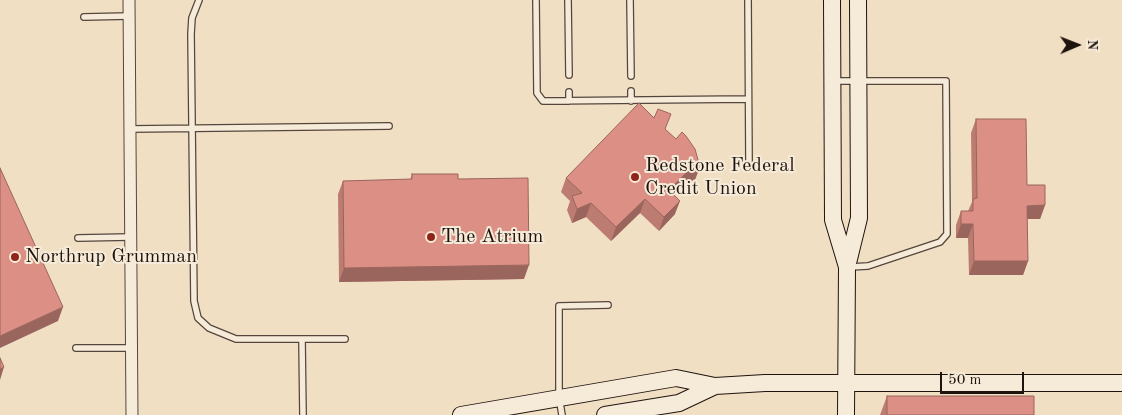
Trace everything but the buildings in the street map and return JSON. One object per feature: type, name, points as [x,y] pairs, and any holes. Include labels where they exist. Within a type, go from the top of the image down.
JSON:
[{"type":"street","points":[[128,0],[132,415]]},
{"type":"street","points":[[832,0],[833,220],[848,267]]},
{"type":"street","points":[[846,415],[848,267],[860,218],[858,0]]},
{"type":"street","points":[[462,415],[676,378],[715,386],[765,382],[1122,383]]},
{"type":"street","points":[[604,415],[634,413],[679,403],[715,386]]},
{"type":"lane","points":[[199,0],[191,26],[194,301],[198,318],[209,328],[236,339],[345,339]]},
{"type":"lane","points":[[536,0],[537,93],[543,101],[748,99]]},
{"type":"lane","points":[[568,0],[569,75]]},
{"type":"lane","points":[[630,0],[631,76]]},
{"type":"lane","points":[[748,0],[749,162]]},
{"type":"lane","points":[[84,16],[129,16]]},
{"type":"lane","points":[[832,81],[946,80],[947,234],[940,242],[868,266],[848,267]]},
{"type":"lane","points":[[631,91],[631,100]]},
{"type":"lane","points":[[569,92],[569,101]]},
{"type":"lane","points":[[130,129],[389,126]]},
{"type":"lane","points":[[78,238],[130,237]]},
{"type":"lane","points":[[562,415],[560,397],[559,306],[608,305]]},
{"type":"lane","points":[[302,340],[303,415]]},
{"type":"lane","points":[[76,348],[132,348]]},
{"type":"place","name":"Redstone Federal Credit Union","points":[[635,177]]},
{"type":"place","name":"The Atrium","points":[[431,237]]},
{"type":"place","name":"Northrup Grumman","points":[[15,257]]}]
